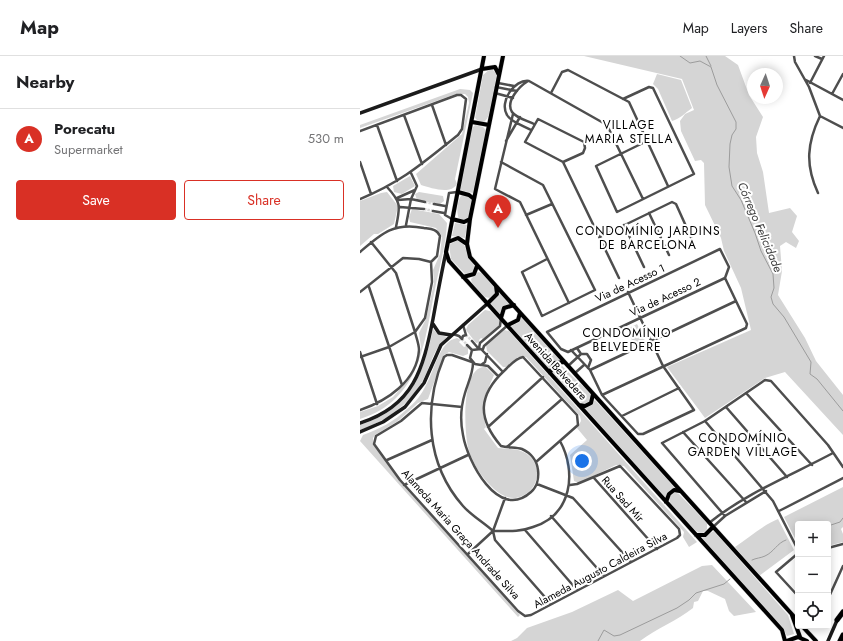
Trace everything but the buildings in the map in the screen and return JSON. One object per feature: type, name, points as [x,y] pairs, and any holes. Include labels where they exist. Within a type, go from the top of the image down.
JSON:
[{"type":"highway","points":[[837,620],[843,612]]},
{"type":"highway","points":[[840,641],[843,635]]},
{"type":"main road","points":[[360,423],[387,411],[404,396],[419,374],[426,352],[484,56]]},
{"type":"main road","points":[[448,242],[458,238],[466,244],[503,56]]},
{"type":"main road","points":[[360,113],[482,69],[495,67],[499,75]]},
{"type":"main road","points":[[467,75],[478,75],[480,80]]},
{"type":"main road","points":[[472,122],[489,125]]},
{"type":"main road","points":[[458,192],[469,195],[474,199]]},
{"type":"main road","points":[[452,219],[464,222],[470,219]]},
{"type":"main road","name":"Avenida Belvedere","points":[[466,244],[468,253],[477,266],[514,305],[792,615],[800,637]]},
{"type":"main road","name":"Avenida Belvedere","points":[[446,252],[449,261],[463,277],[508,325],[782,630],[786,641]]},
{"type":"main road","points":[[463,277],[474,274],[477,266]]},
{"type":"main road","points":[[360,432],[383,422],[405,407],[424,382],[436,353],[453,334],[497,294],[496,286]]},
{"type":"main road","points":[[501,318],[504,308],[514,305]]},
{"type":"main road","points":[[508,325],[518,320],[520,313]]},
{"type":"main road","points":[[432,320],[435,329],[439,333],[448,335],[453,334]]},
{"type":"main road","points":[[426,352],[436,353]]},
{"type":"main road","points":[[550,373],[554,364],[566,364]]},
{"type":"main road","points":[[579,405],[585,406],[591,403],[594,394]]},
{"type":"main road","points":[[666,502],[667,496],[671,492],[680,491]]},
{"type":"main road","points":[[696,535],[705,535],[713,527]]},
{"type":"main road","points":[[828,641],[843,607]]},
{"type":"main road","points":[[792,615],[795,618]]},
{"type":"main road","points":[[805,629],[816,641]]},
{"type":"main road","points":[[786,641],[792,637],[800,637],[807,641]]},
{"type":"street","points":[[794,56],[795,62],[806,80],[820,116],[843,128]]},
{"type":"street","points":[[815,56],[822,59]]},
{"type":"street","points":[[810,82],[824,56]]},
{"type":"street","points":[[551,93],[562,72],[566,70],[629,102],[668,186]]},
{"type":"street","points":[[832,94],[843,74]]},
{"type":"street","points":[[806,80],[843,100]]},
{"type":"street","points":[[529,81],[522,84],[513,98],[510,107],[513,114],[500,162],[495,189],[520,202],[569,303]]},
{"type":"street","points":[[531,130],[511,120],[505,112],[505,106],[511,90],[520,82],[529,81],[607,125],[643,199]]},
{"type":"street","points":[[497,85],[514,86]]},
{"type":"street","points":[[497,85],[517,91]]},
{"type":"street","points":[[623,99],[651,87],[654,90],[694,174],[617,212],[596,166],[647,141]]},
{"type":"street","points":[[495,93],[513,98]]},
{"type":"street","points":[[360,131],[457,95],[464,96],[467,102],[461,132],[411,173],[387,187],[360,199]]},
{"type":"street","points":[[432,105],[446,145]]},
{"type":"street","points":[[404,114],[422,164]]},
{"type":"street","points":[[513,114],[534,124]]},
{"type":"street","points":[[818,193],[811,174],[809,142],[820,116]]},
{"type":"street","points":[[505,143],[518,123],[520,117]]},
{"type":"street","points":[[563,162],[583,153],[585,148],[584,142],[540,118],[537,119],[524,142],[563,162],[619,278]]},
{"type":"street","points":[[377,125],[398,181]]},
{"type":"street","points":[[360,162],[371,194]]},
{"type":"street","points":[[500,162],[543,185],[596,290],[542,316],[522,272],[547,259]]},
{"type":"street","points":[[406,226],[411,199],[417,182],[411,173]]},
{"type":"street","points":[[387,187],[397,199],[400,207],[396,227]]},
{"type":"street","points":[[397,199],[415,190]]},
{"type":"street","points":[[444,213],[449,193],[458,192]]},
{"type":"street","points":[[397,199],[411,199],[425,202]]},
{"type":"street","points":[[600,237],[674,202],[694,244]]},
{"type":"street","points":[[434,204],[445,206]]},
{"type":"street","points":[[526,215],[552,204]]},
{"type":"street","points":[[400,207],[424,209]]},
{"type":"street","points":[[432,211],[444,213],[452,219]]},
{"type":"street","points":[[649,213],[669,255]]},
{"type":"street","points":[[624,225],[644,267]]},
{"type":"street","points":[[360,252],[379,235],[396,227],[406,226],[433,229],[439,233],[440,240],[437,256],[431,262],[432,282],[425,318],[414,332],[389,347],[361,357]]},
{"type":"street","points":[[360,410],[377,404],[393,395],[412,370],[418,354],[418,343],[396,274],[392,266],[371,242]]},
{"type":"street","name":"Via de Acesso 1","points":[[570,351],[561,349],[547,332],[720,249],[729,267],[725,278]]},
{"type":"street","points":[[360,292],[369,287],[403,258],[420,259],[431,262]]},
{"type":"street","points":[[602,395],[746,328],[747,324],[725,278]]},
{"type":"street","name":"Via de Acesso 2","points":[[570,351],[725,278]]},
{"type":"street","points":[[369,287],[402,385]]},
{"type":"street","points":[[570,351],[589,369],[602,395],[640,435],[694,410],[664,366],[628,292]]},
{"type":"street","points":[[589,369],[652,342],[736,301]]},
{"type":"street","points":[[479,348],[480,343],[500,326],[501,318]]},
{"type":"street","points":[[453,334],[462,339],[463,336],[466,335],[463,325]]},
{"type":"street","points":[[483,349],[484,346],[508,325]]},
{"type":"street","points":[[472,341],[479,348]]},
{"type":"street","points":[[467,345],[472,350]]},
{"type":"street","points":[[472,350],[479,348],[483,349],[503,372]]},
{"type":"street","points":[[577,348],[581,354]]},
{"type":"street","points":[[472,350],[470,356],[473,363],[462,407],[462,434],[468,455],[482,480],[490,489],[504,498],[516,500],[523,498],[533,490],[537,484],[538,474],[536,462],[528,453],[518,448],[501,446],[488,427],[484,416],[485,398],[492,382],[516,360],[523,357],[577,415],[578,422],[575,427],[536,462]]},
{"type":"street","points":[[360,352],[377,404]]},
{"type":"street","points":[[470,378],[480,365],[486,362],[487,354]]},
{"type":"street","points":[[566,364],[581,354],[587,354],[590,356],[591,363],[589,369]]},
{"type":"street","points":[[498,376],[488,366],[446,355],[434,385],[431,403],[432,440],[440,468],[448,486],[462,505],[493,531],[495,540],[551,604]]},
{"type":"street","points":[[460,358],[470,356]]},
{"type":"street","points":[[575,373],[584,365]]},
{"type":"street","points":[[488,427],[542,377]]},
{"type":"street","points":[[725,516],[662,443],[705,422],[767,380],[771,381],[833,453],[843,467]]},
{"type":"street","points":[[621,416],[679,388]]},
{"type":"street","points":[[746,393],[812,465]]},
{"type":"street","points":[[507,447],[517,440],[562,399]]},
{"type":"street","name":"Alameda Maria Graça Andrade Silva","points":[[431,403],[422,403],[401,421],[376,436],[374,441],[404,485],[518,611],[525,616]]},
{"type":"street","points":[[431,403],[462,407]]},
{"type":"street","points":[[726,407],[787,477]]},
{"type":"street","points":[[705,422],[765,490],[779,511],[795,546]]},
{"type":"street","points":[[683,432],[745,501]]},
{"type":"street","points":[[388,460],[432,440]]},
{"type":"street","points":[[517,440],[518,448]]},
{"type":"street","points":[[493,531],[524,530],[535,527],[551,516],[567,495],[570,485],[568,459],[560,441]]},
{"type":"street","points":[[709,523],[722,512],[833,453]]},
{"type":"street","points":[[404,485],[468,455]]},
{"type":"street","name":"Alameda Augusto Caldeira Silva","points":[[525,616],[531,615],[657,549],[680,535],[679,529],[620,466],[594,478]]},
{"type":"street","points":[[570,485],[594,478]]},
{"type":"street","name":"Rua Sad Mir","points":[[594,478],[657,549]]},
{"type":"street","points":[[779,511],[843,478]]},
{"type":"street","points":[[537,484],[573,498],[631,562]]},
{"type":"street","points":[[468,554],[493,531],[504,498]]},
{"type":"street","points":[[713,527],[745,501]]},
{"type":"street","points":[[551,516],[604,576]]},
{"type":"street","points":[[715,518],[718,522]]},
{"type":"street","points":[[524,530],[577,590]]},
{"type":"street","points":[[831,547],[843,544]]},
{"type":"street","points":[[795,554],[776,572],[795,593]]},
{"type":"street","points":[[831,588],[843,566]]},
{"type":"shaded area","points":[[584,56],[725,56],[738,65],[747,90],[747,104],[755,104],[763,117],[756,137],[757,153],[763,172],[769,213],[790,208],[797,216],[792,232],[799,241],[796,248],[786,242],[780,246],[782,271],[778,295],[805,338],[816,361],[843,395],[843,435],[785,372],[765,378],[705,418],[667,367],[751,330],[741,288],[724,251],[721,238],[705,205],[704,163],[701,160],[695,161],[681,131],[680,121],[685,114],[694,110],[682,79]]},
{"type":"shaded area","points":[[489,70],[493,70],[497,74],[491,107],[487,119],[484,122],[478,121],[475,118],[483,75]]},
{"type":"shaded area","points":[[657,74],[681,80],[692,108],[675,120],[672,121],[658,89],[653,84]]},
{"type":"shaded area","points":[[460,89],[470,90],[473,93],[455,179],[457,184],[450,189],[440,190],[421,185],[416,174],[462,134],[469,103],[468,97],[465,94],[456,94],[360,128],[360,125]]},
{"type":"shaded area","points":[[475,125],[483,127],[486,130],[473,193],[460,189],[472,128]]},
{"type":"shaded area","points":[[410,176],[415,186],[402,194],[394,192],[393,186]]},
{"type":"shaded area","points":[[387,192],[398,206],[394,224],[378,234],[374,234],[360,246],[360,201]]},
{"type":"shaded area","points":[[419,192],[443,196],[444,201],[440,204],[417,200],[415,194]]},
{"type":"shaded area","points":[[462,195],[468,196],[472,200],[469,218],[465,220],[459,219],[458,213],[458,203]]},
{"type":"shaded area","points":[[412,209],[439,214],[447,223],[444,248],[423,349],[408,384],[396,398],[380,410],[360,419],[360,412],[378,406],[393,397],[408,380],[419,357],[421,348],[419,333],[426,319],[434,283],[433,270],[440,254],[442,236],[436,228],[410,222],[409,217]]},
{"type":"shaded area","points":[[455,223],[467,225],[465,238],[452,236]]},
{"type":"shaded area","points":[[457,240],[463,243],[475,267],[475,269],[470,273],[465,274],[451,259],[449,245]]},
{"type":"shaded area","points":[[478,272],[482,273],[495,288],[494,295],[490,298],[487,298],[478,292],[473,285],[471,279]]},
{"type":"shaded area","points":[[499,292],[510,304],[504,306],[499,314],[490,303]]},
{"type":"shaded area","points":[[485,310],[490,311],[499,319],[500,324],[483,339],[481,338],[479,340],[480,342],[476,343],[466,330],[468,325]]},
{"type":"shaded area","points":[[521,316],[560,360],[552,362],[549,369],[510,326],[518,323]]},
{"type":"shaded area","points":[[637,324],[645,339],[634,345],[627,329]]},
{"type":"shaded area","points":[[433,329],[438,334],[447,337],[437,349],[421,384],[399,409],[381,421],[360,430],[360,425],[391,410],[412,389],[424,362]]},
{"type":"shaded area","points":[[504,330],[509,331],[697,542],[689,547],[683,537],[684,532],[624,466],[616,465],[579,483],[574,481],[570,455],[587,440],[577,428],[581,421],[580,416],[526,357],[518,357],[506,367],[503,367],[487,351],[486,345]]},
{"type":"shaded area","points":[[457,338],[461,340],[459,342],[464,347],[466,346],[468,348],[468,354],[463,356],[449,352],[444,355],[428,399],[418,403],[398,421],[375,435],[373,438],[373,444],[387,461],[402,484],[520,615],[518,617],[360,441],[363,435],[381,428],[392,421],[402,414],[415,401],[429,379],[441,351],[451,340]]},
{"type":"shaded area","points":[[560,364],[590,393],[591,401],[586,404],[582,403],[554,374],[552,371],[555,365]]},
{"type":"shaded area","points":[[486,367],[494,375],[484,398],[483,415],[486,427],[484,429],[498,448],[517,450],[527,454],[532,459],[537,470],[537,476],[532,488],[528,493],[515,498],[500,494],[486,481],[473,462],[467,443],[465,417],[468,388],[472,377],[478,369]]},
{"type":"shaded area","points":[[595,400],[676,489],[669,491],[665,498],[584,407],[590,406]]},
{"type":"shaded area","points":[[843,487],[843,527],[841,529],[843,534],[843,542],[831,545],[831,521],[795,521],[795,538],[784,517]]},
{"type":"shaded area","points":[[674,492],[679,494],[707,523],[707,529],[703,533],[696,531],[670,504],[669,496]]},
{"type":"shaded area","points":[[778,519],[794,550],[759,576],[735,547]]},
{"type":"shaded area","points":[[714,531],[788,615],[794,634],[787,636],[782,627],[702,538]]},
{"type":"shaded area","points":[[712,565],[756,612],[734,616],[729,611],[725,599],[708,591],[703,591],[698,601],[694,602],[693,608],[640,641],[511,641],[517,638],[527,628],[572,612],[618,590],[633,601],[702,566]]},
{"type":"waterway","name":"Córrego Felicidade","points":[[680,56],[690,63],[700,61],[711,67],[717,85],[736,122],[736,129],[732,135],[730,144],[729,167],[732,186],[741,200],[761,251],[773,274],[774,288],[771,297],[773,304],[784,317],[811,362],[810,374],[817,379],[843,411]]},
{"type":"waterway","points":[[706,56],[711,66]]},
{"type":"waterway","points":[[831,525],[840,522],[843,518]]},
{"type":"waterway","points":[[752,560],[763,557],[786,540]]},
{"type":"waterway","points":[[598,641],[604,630],[614,636],[620,635],[677,608],[696,593],[724,584],[730,579]]},
{"type":"tunnel","points":[[425,202],[434,204]]},
{"type":"tunnel","points":[[424,209],[433,211]]},
{"type":"tunnel","points":[[466,335],[472,341]]},
{"type":"tunnel","points":[[462,339],[467,345]]},
{"type":"place","name":"Porecatu","points":[[498,228]]},
{"type":"district","name":"VILLAGE MARIA STELLA","points":[[629,132]]},
{"type":"district","name":"CONDOMÍNIO JARDINS DE BARCELONA","points":[[648,238]]},
{"type":"district","name":"CONDOMÍNIO BELVEDERE","points":[[627,340]]},
{"type":"district","name":"CONDOMÍNIO GARDEN VILLAGE","points":[[743,445]]}]
